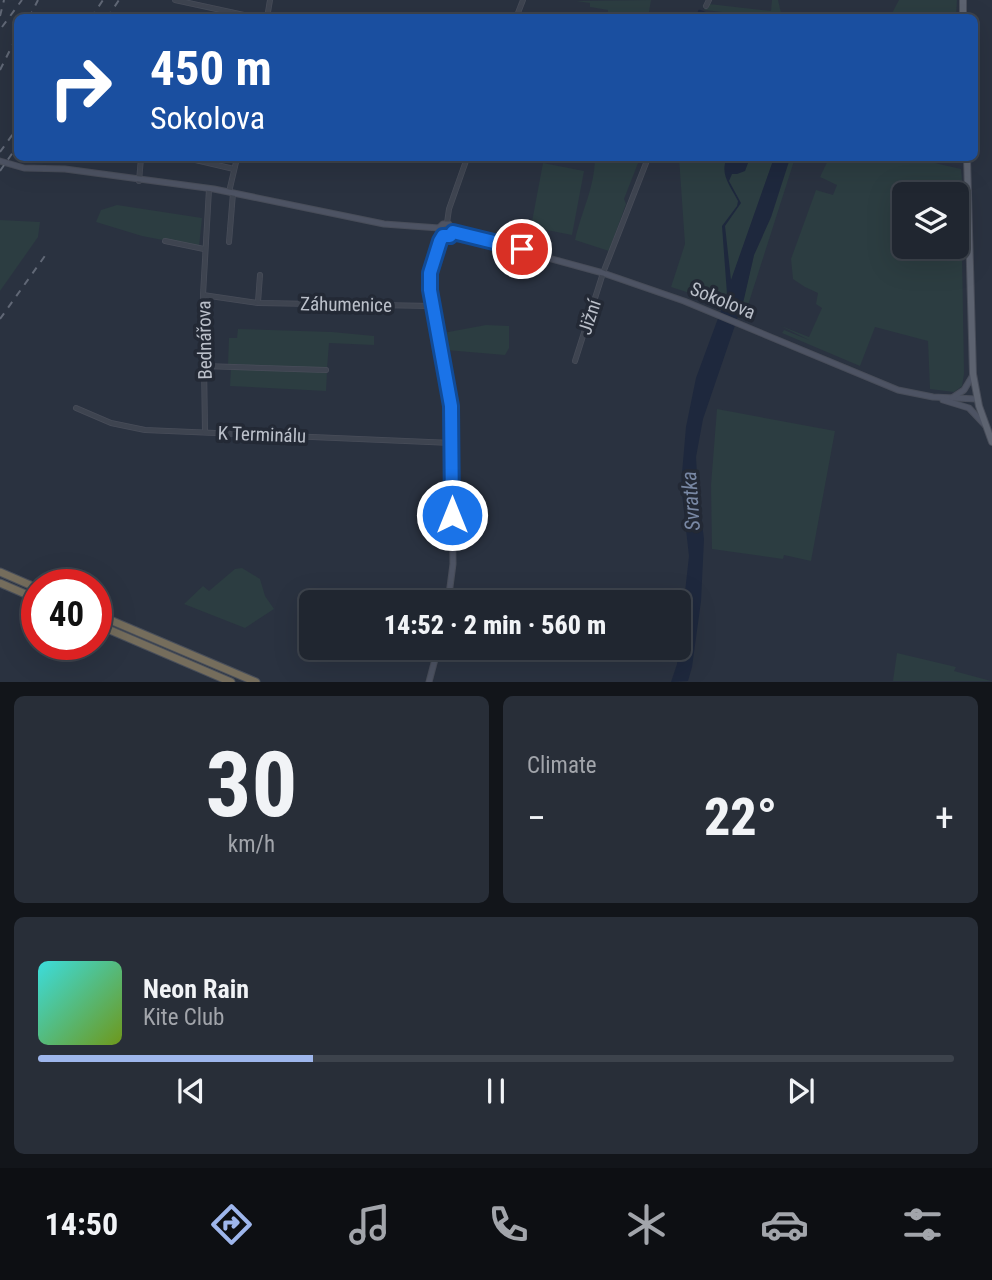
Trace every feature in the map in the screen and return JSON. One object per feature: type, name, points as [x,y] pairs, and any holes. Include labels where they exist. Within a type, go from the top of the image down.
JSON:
[{"type":"highway","points":[[0,572],[21,581]]},
{"type":"highway","points":[[0,583],[21,592]]},
{"type":"highway","points":[[112,621],[256,681]]},
{"type":"highway","points":[[112,631],[230,681]]},
{"type":"main road","points":[[967,161],[973,374],[977,399],[992,442]]},
{"type":"street","points":[[175,0],[240,14]]},
{"type":"street","points":[[706,6],[709,0]]},
{"type":"street","points":[[0,161],[24,168],[65,169],[231,192],[375,223],[439,228],[447,223],[449,209],[466,161]]},
{"type":"street","points":[[139,181],[141,161]]},
{"type":"street","points":[[200,161],[234,169]]},
{"type":"street","points":[[229,242],[231,192],[236,161]]},
{"type":"street","name":"Jižní","points":[[575,361],[603,273],[647,161]]},
{"type":"street","name":"Bednářova","points":[[205,432],[203,295],[209,189]]},
{"type":"street","points":[[439,228],[443,236],[450,236],[453,232],[452,226],[447,223]]},
{"type":"street","name":"Sokolova","points":[[453,232],[603,273],[711,312],[898,390],[933,397],[977,399]]},
{"type":"street","points":[[443,236],[430,273],[451,406],[453,564],[450,590]]},
{"type":"street","points":[[165,241],[204,249]]},
{"type":"street","points":[[258,303],[260,275]]},
{"type":"street","name":"Záhumenice","points":[[203,295],[258,303],[434,306]]},
{"type":"street","points":[[204,366],[326,370]]},
{"type":"street","points":[[952,398],[964,390],[973,374]]},
{"type":"street","points":[[933,397],[969,408],[986,426]]},
{"type":"street","name":"K Terminálu","points":[[76,408],[111,423],[134,428],[452,443]]},
{"type":"street","points":[[429,681],[435,660]]},
{"type":"shaded area","points":[[651,0],[649,14],[608,14],[608,10],[576,1]]},
{"type":"shaded area","points":[[772,0],[778,0],[781,14],[739,14],[705,10],[702,5],[708,8],[709,4],[771,11]]},
{"type":"shaded area","points":[[899,0],[957,0],[956,14],[892,14]]},
{"type":"shaded area","points":[[595,161],[639,161],[624,199],[626,204],[609,251],[575,240]]},
{"type":"shaded area","points":[[679,161],[773,161],[721,310],[701,301],[702,297],[671,287],[685,244]]},
{"type":"shaded area","points":[[789,161],[794,161],[749,302],[741,318],[739,317],[754,255],[771,217]]},
{"type":"shaded area","points":[[828,161],[926,161],[961,169],[962,182],[892,182],[892,259],[962,259],[964,374],[962,386],[954,392],[930,389],[928,341],[875,327],[860,366],[782,333],[784,330],[809,340],[781,326],[809,337],[822,308],[816,304],[818,293],[793,279],[791,259],[816,190],[833,195],[837,185],[820,177]]},
{"type":"shaded area","points":[[543,163],[584,171],[572,235],[531,227]]},
{"type":"shaded area","points":[[117,205],[202,218],[199,247],[142,236],[96,222],[101,210]]},
{"type":"shaded area","points":[[0,220],[40,222],[38,237],[0,291]]},
{"type":"shaded area","points":[[486,325],[509,326],[509,348],[505,355],[446,350],[443,333]]},
{"type":"shaded area","points":[[238,329],[374,336],[374,345],[329,343],[327,369],[228,364],[229,338],[237,338]]},
{"type":"shaded area","points":[[231,368],[327,372],[326,391],[230,386]]},
{"type":"shaded area","points":[[717,409],[835,431],[811,561],[784,555],[783,559],[712,549],[711,485]]},
{"type":"shaded area","points":[[242,568],[260,579],[265,596],[274,609],[245,628],[184,604],[203,586],[209,591],[235,569]]},
{"type":"shaded area","points":[[897,653],[956,667],[954,671],[991,681],[893,681]]},
{"type":"water","name":"Svratka","points":[[726,161],[749,161],[745,171],[732,174],[729,181],[741,203],[725,226],[731,280],[773,161],[789,161],[771,217],[754,255],[744,299],[703,419],[696,457],[704,539],[701,601],[688,681],[671,682],[677,660],[691,660],[691,590],[685,590],[689,556],[681,485],[686,427],[696,378],[727,294],[722,226],[738,201],[724,170]]},
{"type":"waterway","points":[[700,12],[705,14]]},
{"type":"railway","points":[[0,16],[4,0]]},
{"type":"railway","points":[[2,27],[22,0]]},
{"type":"railway","points":[[31,14],[38,0]]},
{"type":"railway","points":[[94,14],[103,0]]},
{"type":"railway","points":[[110,14],[119,0]]},
{"type":"railway","points":[[0,70],[14,42]]},
{"type":"railway","points":[[0,152],[14,133]]},
{"type":"railway","points":[[0,171],[14,151]]},
{"type":"railway","points":[[0,319],[47,253]]},
{"type":"route","points":[[452,515],[451,406],[430,290],[430,273],[440,241],[443,236],[450,236],[453,232],[522,249]]}]
